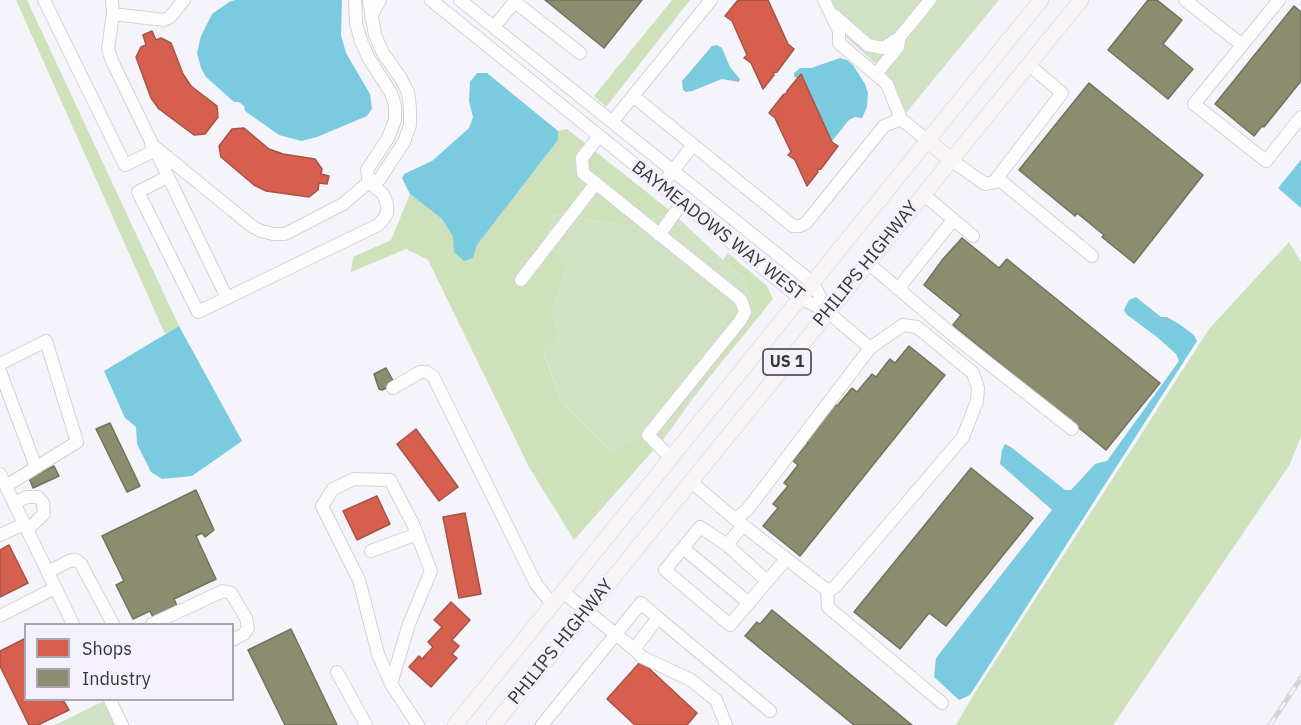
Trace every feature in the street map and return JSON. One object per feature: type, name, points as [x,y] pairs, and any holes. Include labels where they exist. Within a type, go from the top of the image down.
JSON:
[{"type":"main road","name":"PHILIPS HIGHWAY","points":[[455,725],[1041,0]]},
{"type":"main road","name":"PHILIPS HIGHWAY","points":[[494,725],[1080,0]]},
{"type":"main road","points":[[928,141],[951,160]]},
{"type":"street","points":[[44,0],[125,165],[153,148]]},
{"type":"street","points":[[111,0],[113,14],[108,49],[112,61],[227,298]]},
{"type":"street","points":[[113,14],[164,20],[170,17],[184,0]]},
{"type":"street","points":[[167,177],[138,192],[198,312],[378,225],[387,213],[387,204],[383,194],[369,182],[367,171],[388,138],[395,120],[395,106],[391,93],[368,57],[361,41],[356,23],[355,0]]},
{"type":"street","points":[[153,148],[253,227],[273,234],[285,234],[343,204],[369,182],[379,180],[404,141],[410,125],[410,117],[408,92],[375,35],[369,0]]},
{"type":"street","points":[[371,17],[380,0]]},
{"type":"street","name":"BAYMEADOWS WAY WEST","points":[[431,0],[800,298],[828,312]]},
{"type":"street","name":"BAYMEADOWS WAY WEST","points":[[460,0],[813,283],[828,312]]},
{"type":"street","points":[[612,122],[711,0]]},
{"type":"street","points":[[824,0],[839,31],[839,43],[887,84],[901,119],[928,141]]},
{"type":"street","points":[[830,12],[868,45],[883,48],[899,38],[930,0]]},
{"type":"street","points":[[1185,0],[1242,45]]},
{"type":"street","points":[[1279,0],[1194,104],[1266,161],[1301,117]]},
{"type":"street","points":[[494,27],[516,1],[580,53]]},
{"type":"street","points":[[876,74],[898,47],[899,38]]},
{"type":"street","points":[[994,182],[1062,93],[1028,64]]},
{"type":"street","points":[[633,96],[793,226],[806,223],[884,126],[901,119]]},
{"type":"street","points":[[599,136],[582,158],[583,173],[741,300],[745,312],[648,435],[671,458]]},
{"type":"street","points":[[661,186],[693,145]]},
{"type":"street","points":[[951,160],[985,184],[1000,181],[1092,256]]},
{"type":"street","points":[[521,280],[596,183]]},
{"type":"street","points":[[923,194],[973,236]]},
{"type":"street","points":[[659,235],[682,203]]},
{"type":"street","points":[[898,289],[953,220]]},
{"type":"street","points":[[868,263],[955,337],[1072,429]]},
{"type":"street","points":[[828,312],[870,348]]},
{"type":"street","points":[[727,545],[747,510],[870,348],[903,325],[917,327],[973,374],[978,388],[977,401],[963,436],[835,587],[827,590]]},
{"type":"street","points":[[0,364],[46,341],[76,442],[6,486]]},
{"type":"street","points":[[0,371],[36,467]]},
{"type":"street","points":[[393,388],[420,372],[433,376],[536,584],[553,605]]},
{"type":"street","points":[[0,474],[72,623]]},
{"type":"street","points":[[391,684],[409,624],[431,571],[417,534],[390,480],[354,479],[333,489],[322,506],[359,580],[378,654],[391,684],[418,725]]},
{"type":"street","points":[[690,481],[827,590],[828,607],[942,703]]},
{"type":"street","points":[[0,535],[25,527],[44,514],[43,503],[38,497],[27,497],[14,503]]},
{"type":"street","points":[[767,581],[727,545],[700,527],[665,570],[730,626],[786,559]]},
{"type":"street","points":[[371,552],[417,534]]},
{"type":"street","points":[[683,548],[749,603]]},
{"type":"street","points":[[48,572],[69,561],[76,560],[81,564],[112,623]]},
{"type":"street","points":[[0,616],[55,588]]},
{"type":"street","points":[[154,623],[223,591],[231,592],[246,618],[248,628],[244,634],[234,639]]},
{"type":"street","points":[[563,592],[634,648],[642,657],[691,680],[716,700],[726,725]]},
{"type":"street","points":[[542,725],[641,603],[770,711]]},
{"type":"street","points":[[634,648],[658,618]]},
{"type":"street","points":[[338,672],[366,725]]},
{"type":"street","points":[[110,701],[122,725]]},
{"type":"green space","points":[[16,0],[27,0],[179,326],[165,334]]},
{"type":"green space","points":[[672,0],[690,0],[606,107],[594,96]]},
{"type":"green space","points":[[829,0],[999,0],[906,113],[889,76],[845,36]]},
{"type":"green space","points":[[567,129],[673,213],[629,226],[555,215],[543,247],[560,254],[565,271],[553,310],[559,337],[543,351],[561,401],[612,452],[655,429],[665,437],[574,540],[529,467],[428,260],[406,249],[351,272],[353,257],[391,240],[410,194],[442,219],[453,237],[473,258],[477,245],[558,140],[558,131]]},
{"type":"green space","points":[[673,213],[745,281],[752,303],[690,376],[700,389],[665,437],[655,430],[612,452],[561,401],[543,350],[559,337],[553,310],[565,271],[543,247],[555,215],[629,226]]},
{"type":"green space","points":[[1289,242],[1301,262],[1301,436],[1290,464],[1113,725],[956,725],[1209,329]]},
{"type":"green space","points":[[728,253],[767,286],[773,299],[700,389],[689,377],[752,303],[745,281],[723,260]]},
{"type":"green space","points":[[104,701],[116,725],[55,725]]},
{"type":"water","points":[[235,0],[342,0],[341,35],[346,53],[370,94],[372,109],[367,116],[317,137],[301,141],[279,135],[245,111],[244,106],[239,102],[234,102],[206,77],[197,53],[201,36],[212,14]]},
{"type":"water","points":[[717,45],[722,48],[730,67],[740,79],[739,82],[722,79],[692,91],[683,90],[682,81],[712,46]]},
{"type":"water","points":[[840,58],[853,65],[865,84],[868,93],[867,107],[862,118],[855,117],[849,120],[832,141],[801,74],[797,78],[794,77],[794,73],[800,68],[811,68]]},
{"type":"water","points":[[477,73],[487,73],[558,131],[558,140],[477,245],[473,258],[464,261],[454,252],[453,237],[442,219],[410,194],[402,178],[404,174],[432,161],[469,128],[473,117],[469,101],[470,82]]},
{"type":"water","points":[[1301,160],[1301,208],[1278,188]]},
{"type":"water","points":[[1136,297],[1161,317],[1167,317],[1179,324],[1194,335],[1197,341],[970,695],[959,700],[934,677],[936,658],[1052,510],[1000,464],[1005,444],[1065,490],[1071,490],[1095,464],[1107,461],[1179,361],[1176,354],[1157,337],[1126,314],[1124,310],[1129,300]]},
{"type":"water","points":[[179,326],[242,441],[192,476],[162,479],[151,472],[137,444],[136,427],[125,418],[104,371]]},
{"type":"building: Shops","points":[[738,0],[768,0],[788,44],[794,49],[777,72],[773,73],[774,75],[763,89],[751,63],[744,58],[747,55],[732,21],[725,16]]},
{"type":"building: Shops","points":[[152,31],[156,40],[161,38],[171,43],[183,74],[191,86],[217,106],[218,117],[205,134],[194,135],[159,109],[151,98],[136,57],[141,47],[146,45],[143,35]]},
{"type":"building: Shops","points":[[801,74],[832,142],[838,146],[821,169],[817,170],[818,172],[807,186],[795,160],[788,155],[791,152],[775,118],[769,113]]},
{"type":"building: Shops","points":[[244,128],[269,149],[283,154],[315,159],[322,169],[321,174],[329,176],[327,184],[319,183],[318,190],[309,197],[266,191],[254,185],[221,157],[219,146],[232,129]]},
{"type":"building: Shops","points":[[416,429],[458,487],[439,501],[397,444]]},
{"type":"building: Shops","points":[[377,496],[390,524],[357,540],[343,511]]},
{"type":"building: Shops","points":[[465,513],[481,594],[459,598],[443,517]]},
{"type":"building: Shops","points":[[9,545],[28,583],[0,597],[0,550]]},
{"type":"building: Shops","points":[[451,602],[470,620],[452,640],[459,646],[452,654],[457,658],[431,687],[409,667],[419,656],[422,659],[433,647],[428,642],[442,627],[434,620]]},
{"type":"building: Shops","points":[[24,639],[24,701],[64,701],[69,710],[38,725],[29,725],[0,666],[0,651]]},
{"type":"building: Shops","points":[[641,661],[697,713],[687,725],[635,725],[607,699]]},
{"type":"building: Industry","points":[[545,0],[642,0],[604,48]]},
{"type":"building: Industry","points":[[1148,0],[1157,0],[1182,20],[1163,44],[1193,69],[1168,99],[1108,50]]},
{"type":"building: Industry","points":[[1294,6],[1301,12],[1301,81],[1254,136],[1215,104]]},
{"type":"building: Industry","points":[[1089,83],[1203,175],[1134,263],[1077,213],[1075,216],[1019,170]]},
{"type":"building: Industry","points":[[962,238],[999,268],[1007,259],[1160,383],[1106,450],[953,325],[961,315],[924,285]]},
{"type":"building: Industry","points":[[909,346],[945,375],[800,556],[763,526],[778,508],[773,504],[788,486],[784,483],[798,465],[793,461],[808,443],[804,439],[833,403],[837,406],[852,388],[857,392],[872,374],[876,377],[890,359],[895,363]]},
{"type":"building: Industry","points":[[386,368],[395,384],[382,390],[379,389],[374,374]]},
{"type":"building: Industry","points":[[110,423],[140,486],[127,492],[96,429]]},
{"type":"building: Industry","points":[[54,466],[59,476],[33,488],[29,478]]},
{"type":"building: Industry","points":[[971,468],[1033,518],[946,626],[929,613],[900,649],[854,612]]},
{"type":"building: Industry","points":[[196,490],[214,530],[205,537],[202,533],[196,536],[216,579],[174,599],[178,608],[154,619],[150,611],[133,619],[116,585],[124,581],[102,536]]},
{"type":"building: Industry","points":[[772,610],[912,725],[854,725],[745,636]]},
{"type":"building: Industry","points":[[291,629],[337,725],[285,725],[248,650]]},
{"type":"railway","points":[[1270,725],[1301,678]]}]
